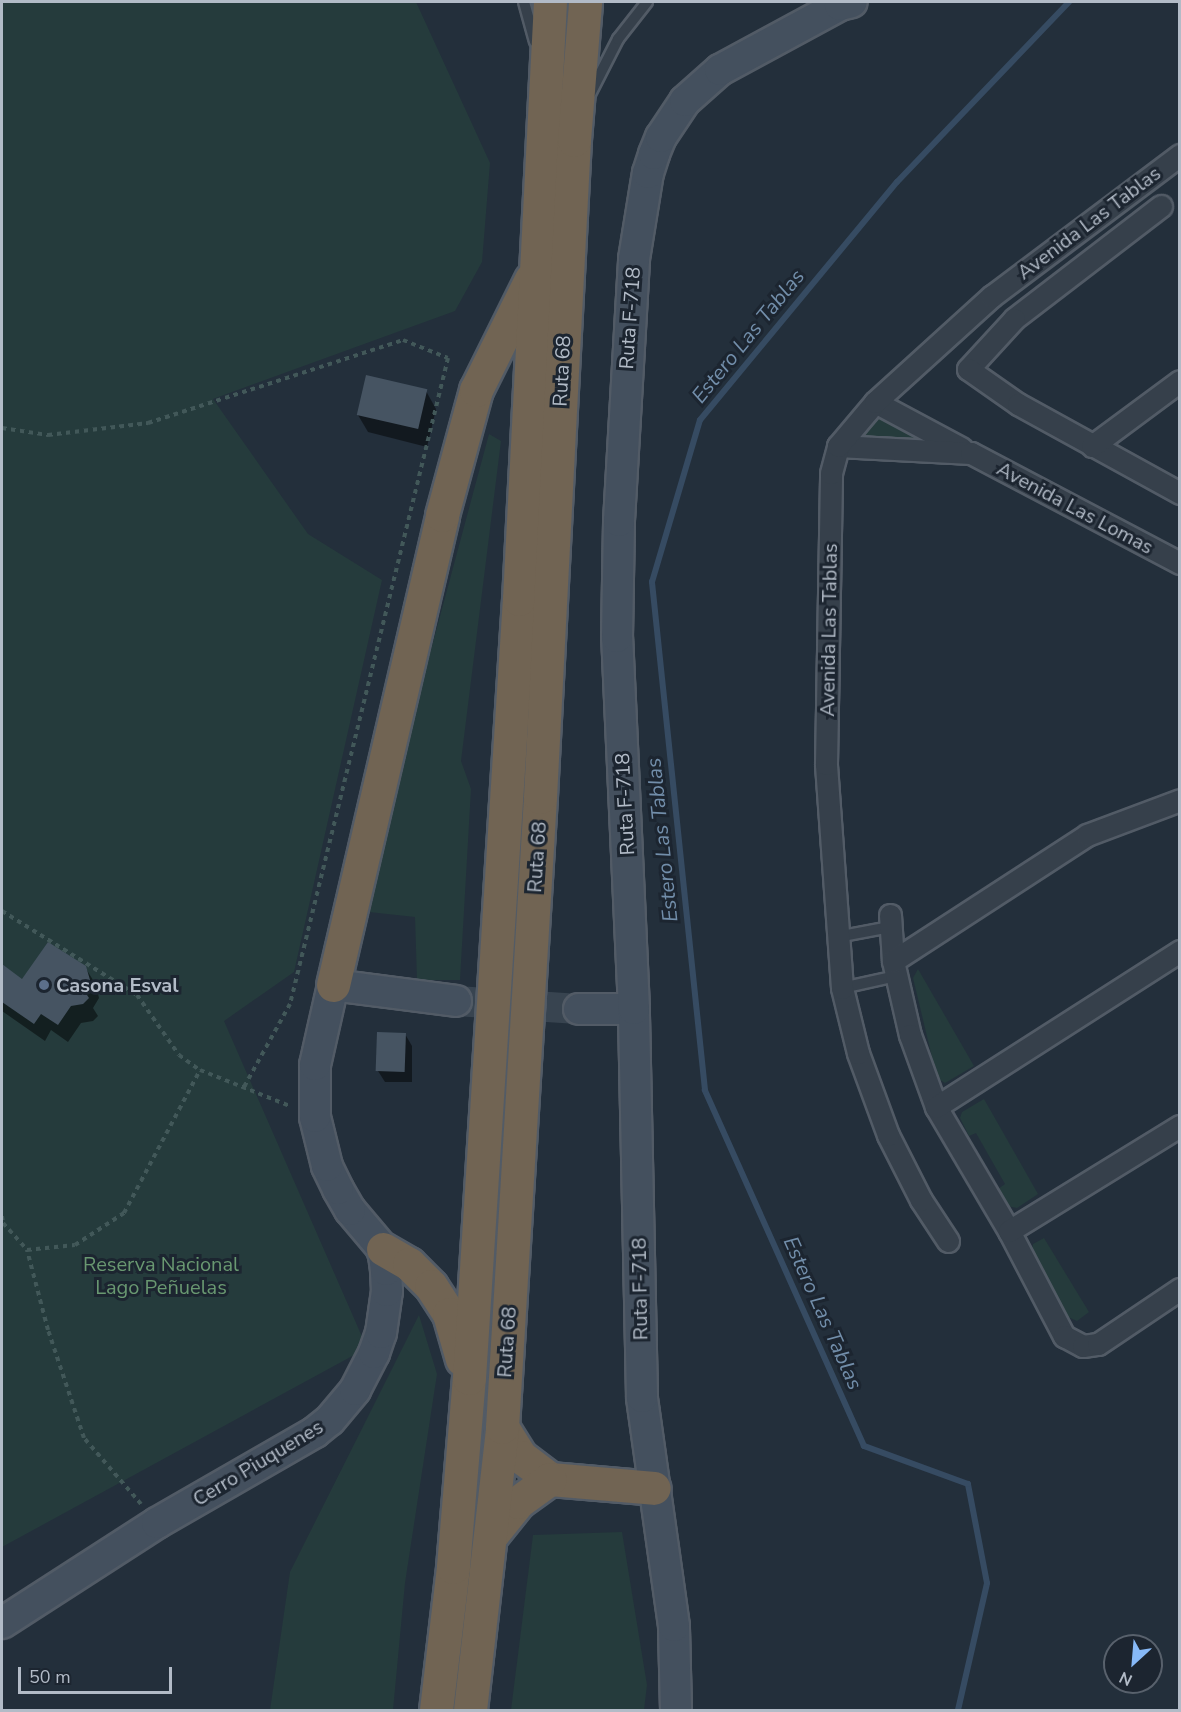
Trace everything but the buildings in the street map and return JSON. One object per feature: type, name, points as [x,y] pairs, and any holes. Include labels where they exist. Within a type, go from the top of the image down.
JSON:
[{"type":"highway","name":"Ruta 68","points":[[436,1710],[453,1567],[469,1378],[519,599],[550,2]]},
{"type":"highway","name":"Ruta 68","points":[[471,1710],[502,1427],[540,797],[574,140],[585,2]]},
{"type":"highway","points":[[333,985],[442,515],[476,390],[538,267]]},
{"type":"highway","points":[[383,1249],[421,1274],[441,1299],[454,1329],[469,1378]]},
{"type":"highway","points":[[502,1427],[521,1457],[550,1479],[654,1488]]},
{"type":"highway","points":[[489,1539],[518,1502],[550,1479]]},
{"type":"street","name":"Ruta F-718","points":[[676,1710],[674,1626],[642,1397],[634,1009],[619,684],[618,591],[621,488],[634,259],[648,173],[661,137],[671,121],[701,85],[740,58],[852,2]]},
{"type":"street","name":"Avenida Las Tablas","points":[[948,1241],[921,1200],[888,1135],[858,1053],[842,988],[826,764],[831,473],[838,446],[875,402],[992,296],[1179,155]]},
{"type":"street","points":[[1161,206],[1014,319],[968,369],[1018,404],[1179,493]]},
{"type":"street","points":[[1092,446],[1179,381]]},
{"type":"street","name":"Avenida Las Lomas","points":[[875,402],[1179,563]]},
{"type":"street","name":"Avenida Las Lomas","points":[[838,446],[970,453]]},
{"type":"street","points":[[895,968],[1087,835],[1179,800]]},
{"type":"street","points":[[890,921],[895,968],[910,1035],[936,1107],[1009,1231],[1064,1336],[1083,1346],[1098,1344],[1179,1289]]},
{"type":"street","points":[[936,1107],[1179,951]]},
{"type":"street","points":[[383,1249],[350,1210],[338,1189],[327,1166],[317,1125],[314,1091],[315,1065],[333,985],[456,1001]]},
{"type":"street","points":[[579,1009],[634,1009]]},
{"type":"street","points":[[1009,1231],[1179,1126]]},
{"type":"street","name":"Cerro Piuquenes","points":[[2,1623],[157,1523],[315,1432],[344,1405],[365,1373],[381,1333],[387,1291],[383,1249]]},
{"type":"lane","points":[[524,2],[534,38],[544,112]]},
{"type":"lane","points":[[574,140],[582,113],[604,63],[618,39],[647,2]]},
{"type":"lane","points":[[837,937],[890,921]]},
{"type":"lane","points":[[842,988],[895,968]]},
{"type":"path","points":[[2,428],[48,435],[148,423],[403,340],[448,358],[290,1004],[244,1087]]},
{"type":"path","points":[[2,911],[137,995],[179,1056],[200,1070],[281,1102]]},
{"type":"path","points":[[27,1250],[75,1245],[124,1213],[200,1070]]},
{"type":"path","points":[[2,1216],[3,1223],[27,1250],[48,1330],[84,1438],[157,1523]]},
{"type":"green space","name":"Reserva Nacional Lago Peñuelas","points":[[2,2],[416,2],[490,163],[482,262],[455,311],[213,399],[308,534],[382,580],[294,972],[224,1021],[367,1348],[2,1547]]},
{"type":"green space","points":[[879,413],[929,441],[863,437],[861,435]]},
{"type":"green space","points":[[489,434],[501,441],[461,761],[471,789],[460,980],[417,980],[415,917],[369,912],[393,791]]},
{"type":"green space","points":[[918,969],[974,1066],[945,1083],[937,1078],[913,978]]},
{"type":"green space","points":[[984,1099],[1038,1194],[1017,1208],[1007,1206],[998,1189],[1005,1184],[976,1133],[969,1136],[960,1118],[962,1112]]},
{"type":"green space","points":[[1044,1238],[1089,1312],[1077,1321],[1068,1317],[1032,1249],[1033,1244]]},
{"type":"green space","points":[[419,1315],[437,1374],[405,1583],[393,1710],[270,1710],[290,1572]]},
{"type":"green space","points":[[622,1532],[647,1685],[644,1710],[511,1710],[533,1535]]},
{"type":"waterway","name":"Estero Las Tablas","points":[[958,1710],[987,1583],[968,1484],[864,1446],[705,1090],[652,582],[700,420],[897,182],[1069,2]]},
{"type":"tunnel","points":[[456,1001],[579,1009]]},
{"type":"place","name":"Casona Esval","points":[[44,985]]}]
